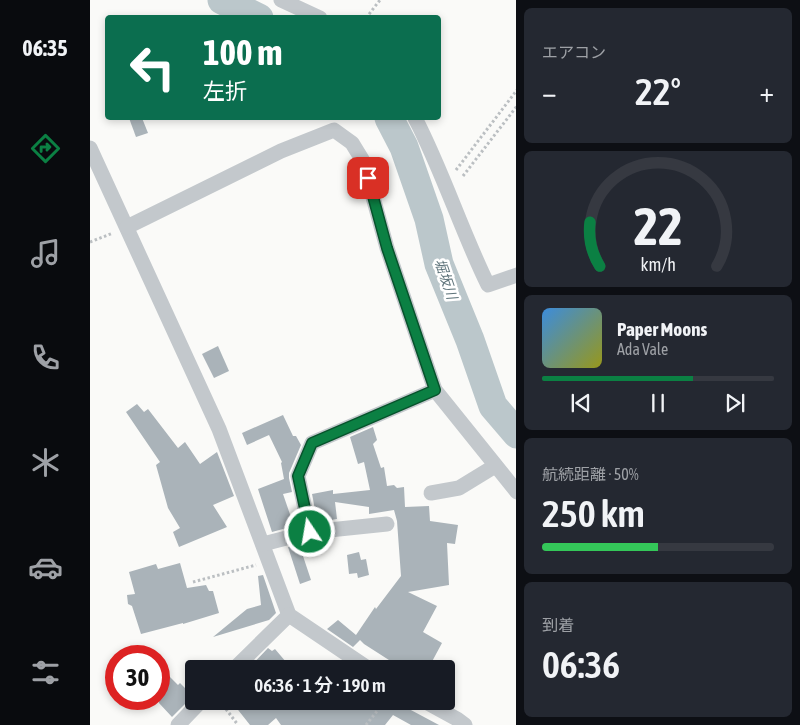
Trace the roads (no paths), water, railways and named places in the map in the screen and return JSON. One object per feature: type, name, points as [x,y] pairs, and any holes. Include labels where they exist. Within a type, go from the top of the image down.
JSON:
[{"type":"street","points":[[281,0],[314,15]]},
{"type":"street","points":[[416,120],[426,139],[475,259],[488,285],[516,275]]},
{"type":"street","points":[[127,227],[281,151],[334,130],[352,143],[363,161],[387,248],[435,390],[516,492]]},
{"type":"street","points":[[90,148],[219,430],[290,615],[356,660]]},
{"type":"street","points":[[310,532],[298,476],[312,443],[435,390]]},
{"type":"street","points":[[430,493],[459,488],[496,466]]},
{"type":"street","points":[[263,544],[310,532],[387,524]]},
{"type":"street","points":[[243,660],[290,615]]},
{"type":"street","points":[[178,725],[192,710]]},
{"type":"street","points":[[440,710],[465,725]]},
{"type":"waterway","name":"堀坂川","points":[[222,0],[253,15]]},
{"type":"waterway","name":"堀坂川","points":[[390,120],[404,147],[429,219],[439,264],[470,340],[493,406],[516,433]]}]
